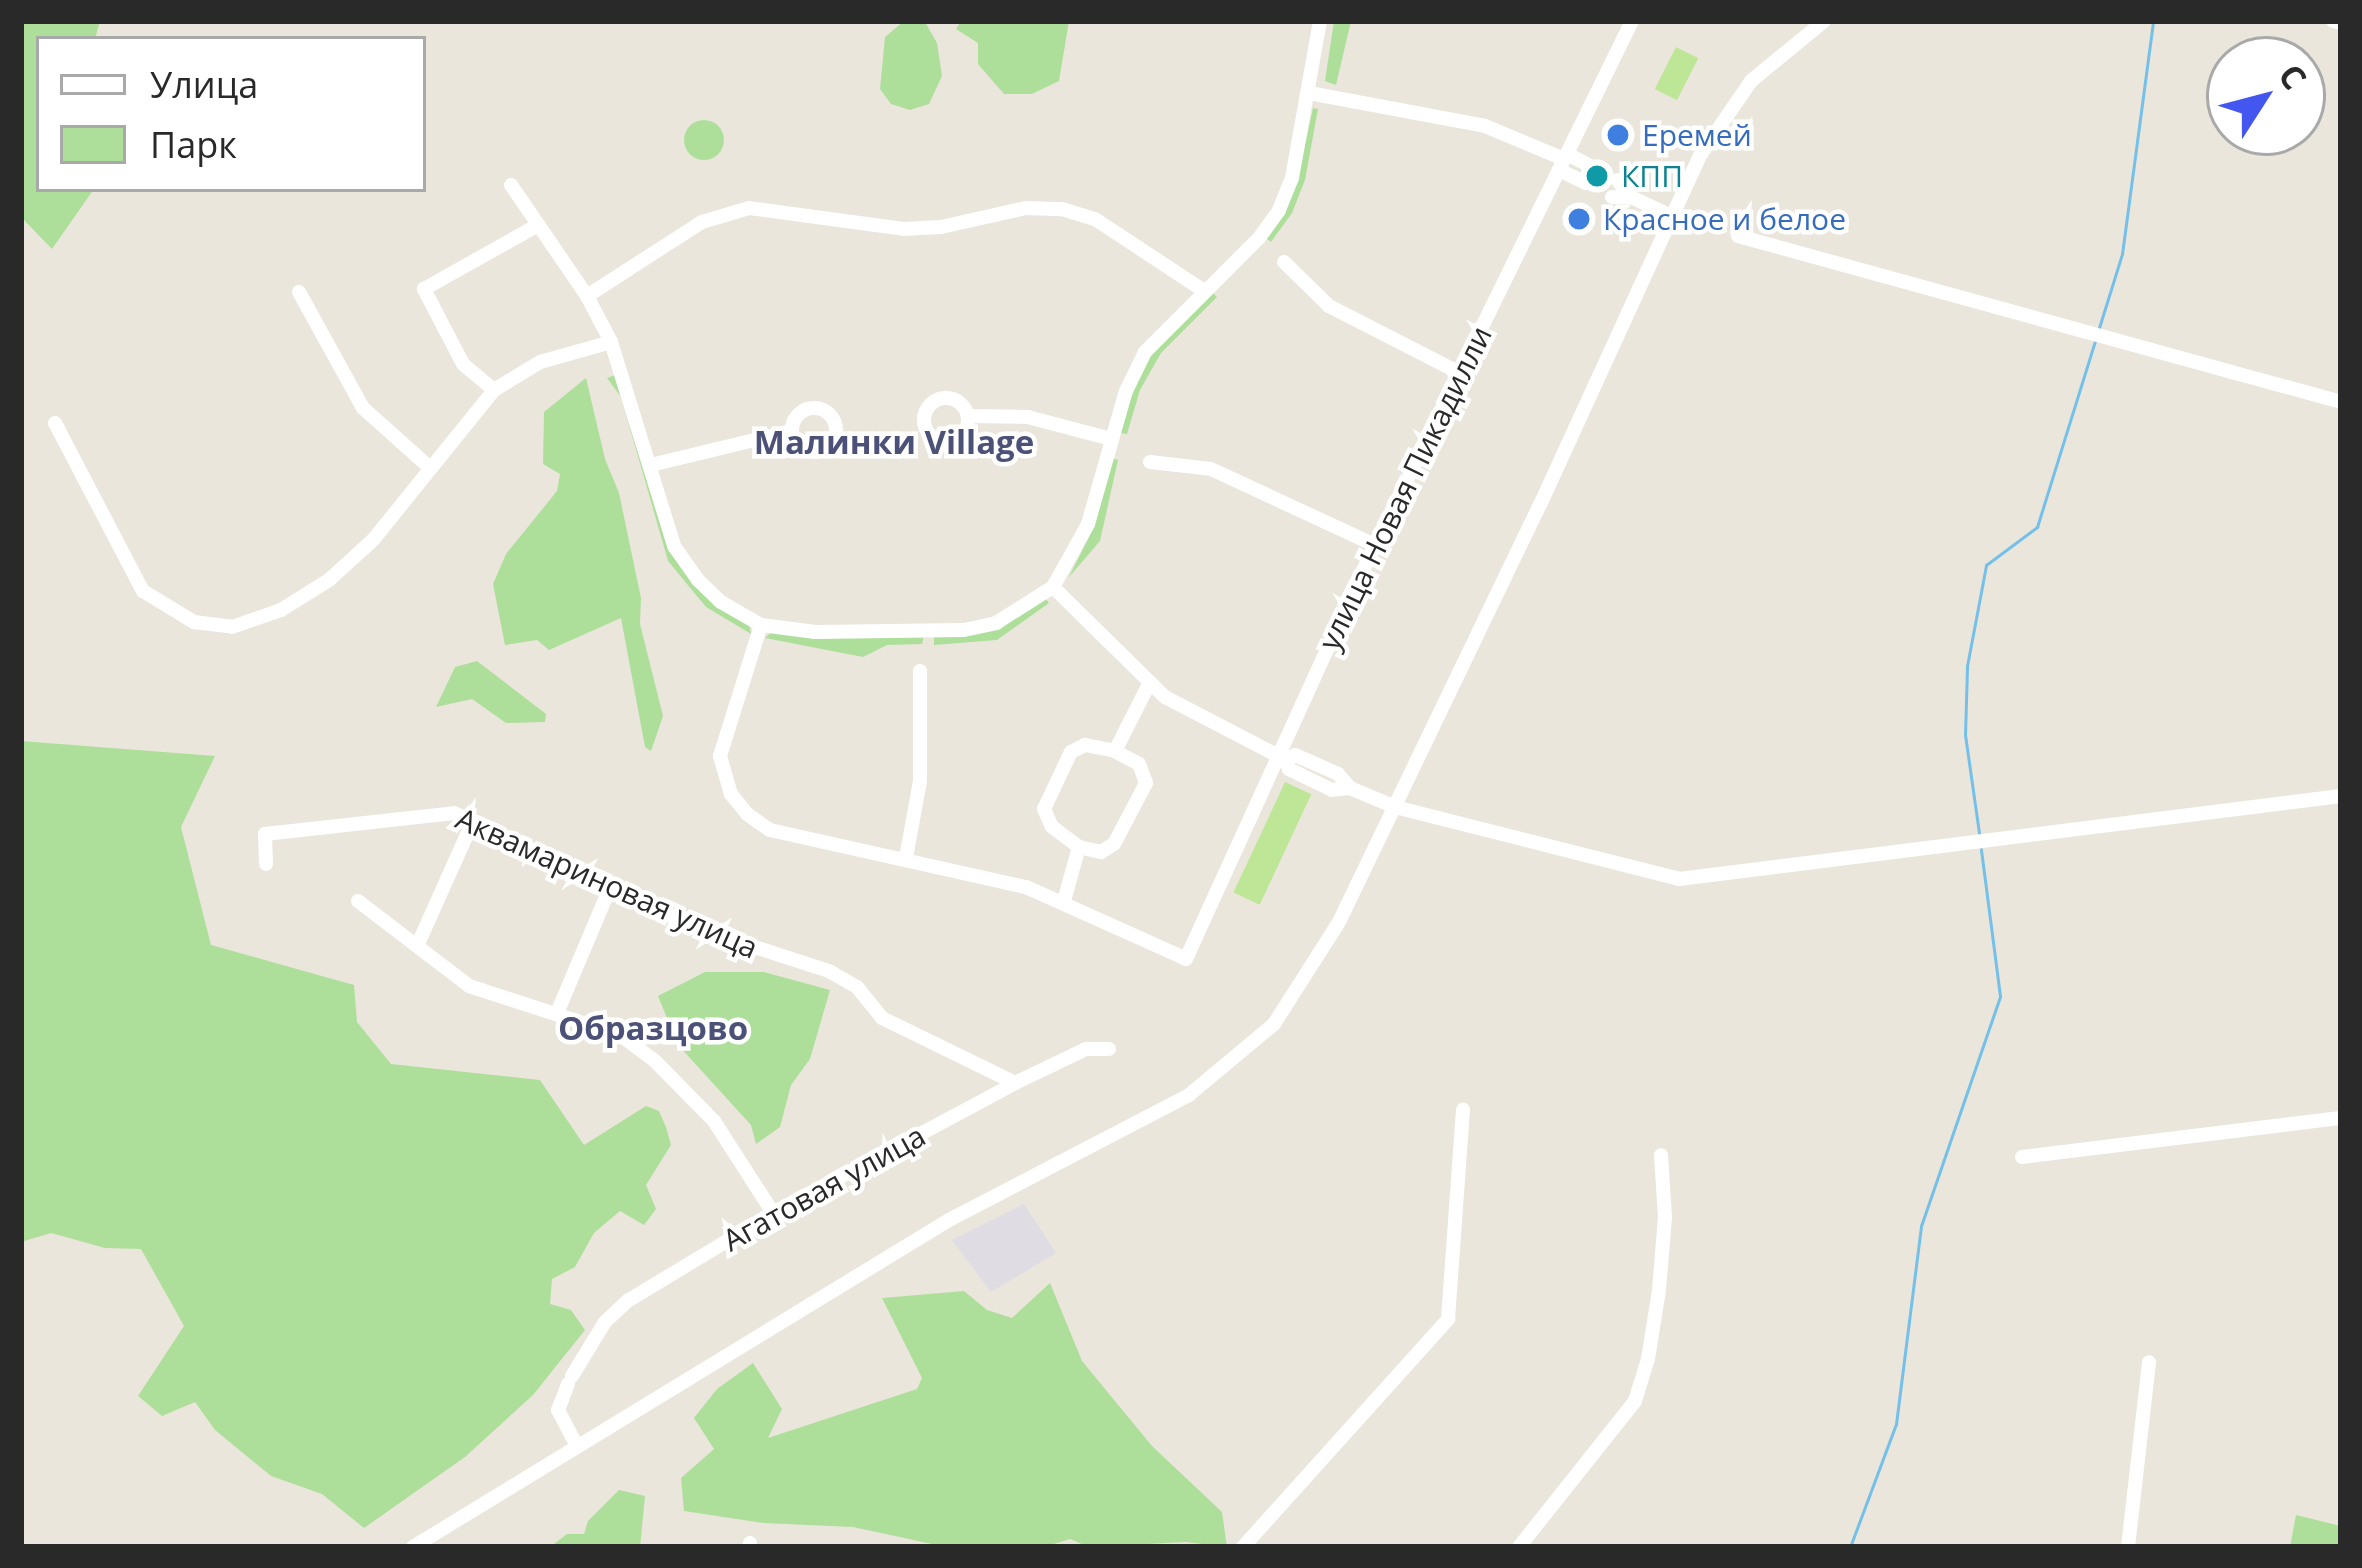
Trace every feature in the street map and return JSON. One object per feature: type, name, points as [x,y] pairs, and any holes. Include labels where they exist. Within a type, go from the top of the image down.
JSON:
[{"type":"street","points":[[511,184],[587,296],[610,342],[674,546],[698,580],[721,602],[761,626],[815,632],[964,630],[996,623],[1053,587],[1088,524],[1111,439],[1144,352],[1279,211],[1292,178],[1320,21]]},
{"type":"street","name":"улица Новая Пикадилли","points":[[1064,901],[1186,959],[1283,758],[1375,545],[1633,21]]},
{"type":"street","points":[[413,1547],[949,1220],[1189,1095],[1249,1049],[1309,974],[1395,807],[1700,157],[1750,81],[1824,21]]},
{"type":"street","points":[[1309,93],[1485,126],[1564,161],[1593,166]]},
{"type":"street","points":[[1564,161],[1586,183]]},
{"type":"street","points":[[1617,180],[1631,196],[1671,216]]},
{"type":"street","points":[[1612,197],[1631,196]]},
{"type":"street","points":[[587,296],[702,222],[749,208],[904,229],[941,227],[1026,208],[1062,209],[1095,219],[1204,291]]},
{"type":"street","points":[[494,390],[463,364],[424,289],[538,225]]},
{"type":"street","points":[[1738,236],[2341,401]]},
{"type":"street","points":[[1284,262],[1329,306],[1460,373]]},
{"type":"street","points":[[298,292],[362,408],[429,467]]},
{"type":"street","points":[[55,423],[143,591],[194,622],[232,627],[281,610],[329,580],[373,540],[494,390],[540,362],[610,342]]},
{"type":"street","points":[[968,416],[1028,417],[1111,439]]},
{"type":"street","points":[[651,465],[792,431]]},
{"type":"street","points":[[1150,462],[1211,469],[1375,545]]},
{"type":"street","points":[[1053,587],[1150,682],[1195,716],[1283,758],[1295,755],[1338,774],[1350,788],[1395,807],[1679,879],[2341,796]]},
{"type":"street","points":[[761,626],[720,756],[731,794],[770,830],[906,857],[1064,901],[1079,847]]},
{"type":"street","points":[[906,857],[920,781],[920,671]]},
{"type":"street","points":[[1115,751],[1150,682]]},
{"type":"street","points":[[1085,745],[1115,751],[1139,764],[1146,783],[1114,844],[1101,852],[1079,847],[1052,827],[1044,809],[1071,752],[1085,745]]},
{"type":"street","name":"Аквамариновая улица","points":[[266,864],[266,834],[435,812],[473,820],[699,928],[829,971],[857,987],[882,1018],[1015,1083]]},
{"type":"street","points":[[418,944],[473,820]]},
{"type":"street","points":[[557,1013],[611,886]]},
{"type":"street","points":[[358,901],[469,986],[620,1035],[655,1061],[714,1121],[772,1213]]},
{"type":"street","name":"Агатовая улица","points":[[577,1446],[558,1410],[605,1322],[629,1300],[772,1213],[1015,1083],[1086,1049],[1109,1049]]},
{"type":"street","points":[[1243,1547],[1448,1319],[1463,1109]]},
{"type":"street","points":[[2022,1157],[2341,1118]]},
{"type":"street","points":[[1519,1547],[1635,1401],[1659,1290],[1665,1217],[1660,1155]]},
{"type":"street","points":[[2128,1547],[2149,1363]]},
{"type":"shaded area","points":[[1024,1204],[1056,1253],[991,1292],[952,1240]]},
{"type":"green space","points":[[21,21],[100,21],[96,36],[36,36],[36,192],[92,192],[52,249],[21,217]]},
{"type":"green space","points":[[904,21],[925,22],[937,43],[942,76],[929,104],[910,110],[891,104],[880,89],[885,37]]},
{"type":"green space","points":[[961,21],[1069,21],[1059,81],[1032,94],[1004,94],[978,64],[978,43],[956,29]]},
{"type":"green space","points":[[1334,21],[1351,21],[1336,85],[1325,81]]},
{"type":"green space","points":[[1676,47],[1698,58],[1677,100],[1655,89]]},
{"type":"green space","points":[[1313,108],[1318,109],[1305,180],[1292,213],[1271,242],[1266,238],[1300,169]]},
{"type":"green space","points":[[704,120],[718,126],[724,140],[718,154],[704,160],[690,154],[684,140],[690,126]]},
{"type":"green space","points":[[1212,292],[1217,297],[1161,353],[1140,390],[1127,434],[1120,433],[1131,393],[1152,353]]},
{"type":"green space","points":[[615,375],[666,539],[749,624],[751,634],[706,607],[668,561],[621,397],[607,378]]},
{"type":"green space","points":[[586,378],[605,459],[619,493],[641,598],[640,624],[663,716],[651,751],[645,747],[621,618],[549,650],[537,640],[505,645],[493,584],[506,554],[557,491],[560,474],[543,464],[544,412]]},
{"type":"green space","points":[[1112,458],[1118,460],[1100,541],[1069,577],[1089,537]]},
{"type":"green space","points":[[1045,598],[1049,603],[997,640],[934,645],[934,637],[1003,625]]},
{"type":"green space","points":[[773,631],[924,636],[922,644],[887,645],[863,657],[765,638]]},
{"type":"green space","points":[[477,661],[546,714],[545,722],[506,723],[472,699],[436,707],[455,667]]},
{"type":"green space","points":[[21,741],[215,756],[181,827],[211,945],[354,985],[357,1022],[391,1064],[540,1080],[584,1145],[646,1106],[659,1111],[666,1127],[671,1145],[646,1185],[656,1209],[644,1225],[620,1211],[594,1233],[575,1267],[552,1279],[550,1304],[571,1310],[585,1330],[533,1395],[465,1457],[364,1528],[322,1494],[271,1476],[215,1430],[195,1402],[162,1416],[138,1396],[184,1326],[141,1249],[105,1248],[51,1233],[21,1242]]},
{"type":"green space","points":[[1285,782],[1311,794],[1260,905],[1233,893]]},
{"type":"green space","points":[[705,972],[764,972],[830,990],[810,1059],[791,1085],[780,1127],[756,1144],[751,1125],[678,1045],[658,996]]},
{"type":"green space","points":[[1050,1283],[1082,1361],[1152,1446],[1222,1512],[1227,1547],[1186,1542],[1089,1547],[1070,1539],[1044,1547],[946,1547],[853,1527],[763,1523],[684,1511],[681,1478],[714,1449],[694,1418],[717,1389],[753,1363],[782,1409],[768,1438],[917,1389],[922,1378],[882,1298],[964,1291],[987,1310],[1012,1318]]},
{"type":"green space","points":[[619,1490],[645,1496],[640,1547],[550,1547],[567,1534],[584,1534],[588,1521]]},
{"type":"green space","points":[[2296,1515],[2341,1526],[2341,1547],[2290,1547]]},
{"type":"waterway","points":[[2098,331],[2122,254],[2153,21]]},
{"type":"waterway","points":[[1979,833],[1965,735],[1967,666],[1986,565],[2037,527],[2095,341]]},
{"type":"waterway","points":[[1850,1547],[1896,1424],[1921,1226],[2000,996],[1981,849]]},
{"type":"place","name":"Еремей","points":[[1618,135]]},
{"type":"place","name":"КПП","points":[[1597,176]]},
{"type":"place","name":"Красное и белое","points":[[1579,219]]},
{"type":"district","name":"Малинки Village","points":[[894,442]]},
{"type":"district","name":"Образцово","points":[[653,1028]]}]
